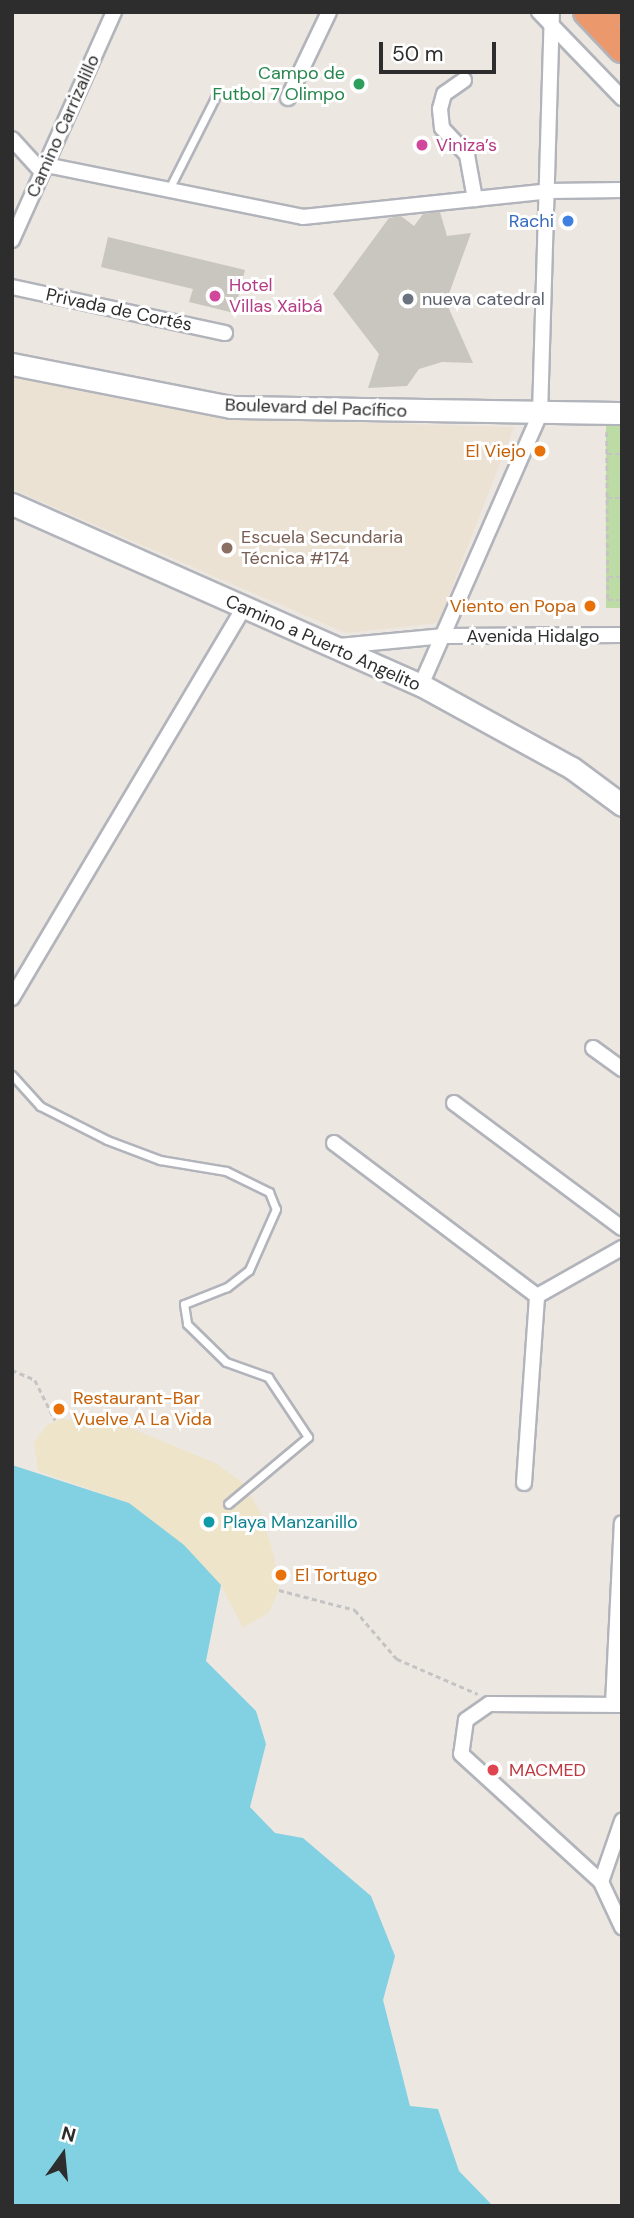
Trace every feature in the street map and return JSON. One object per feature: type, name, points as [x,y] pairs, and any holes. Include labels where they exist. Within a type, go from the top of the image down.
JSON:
[{"type":"highway","points":[[587,12],[622,49]]},
{"type":"street","points":[[288,98],[329,12]]},
{"type":"street","name":"Camino Carrizalillo","points":[[12,240],[108,15]]},
{"type":"street","points":[[547,16],[622,98]]},
{"type":"street","points":[[421,685],[445,636],[540,414],[550,191],[547,16]]},
{"type":"street","points":[[464,80],[444,94],[440,109],[442,128],[467,155],[475,199]]},
{"type":"street","points":[[12,139],[44,169],[169,189],[303,217],[550,191],[622,190]]},
{"type":"street","name":"Privada de Cortés","points":[[12,287],[225,333]]},
{"type":"street","name":"Boulevard del Pacífico","points":[[12,364],[231,407],[540,414],[614,421]]},
{"type":"street","name":"Camino a Puerto Angelito","points":[[12,504],[243,609],[421,685],[572,768],[622,805]]},
{"type":"street","points":[[12,998],[243,609]]},
{"type":"street","name":"Avenida Hidalgo","points":[[331,647],[445,636],[622,635]]},
{"type":"street","points":[[593,1048],[622,1069]]},
{"type":"street","points":[[454,1103],[622,1228]]},
{"type":"street","points":[[334,1143],[537,1296]]},
{"type":"street","points":[[537,1296],[622,1248]]},
{"type":"street","points":[[524,1483],[537,1296]]},
{"type":"street","points":[[622,1523],[617,1704],[501,1702],[466,1720],[461,1754],[601,1882],[622,1927]]},
{"type":"street","points":[[601,1882],[622,1821]]},
{"type":"lane","points":[[169,189],[216,94]]},
{"type":"lane","points":[[12,1075],[40,1106],[107,1140],[160,1160],[226,1171],[269,1192],[276,1209],[249,1270],[228,1287],[184,1304],[187,1324],[226,1362],[268,1377],[308,1437],[228,1504]]},
{"type":"path","points":[[614,421],[607,454],[608,600],[622,600]]},
{"type":"path","points":[[607,454],[622,454]]},
{"type":"path","points":[[607,498],[622,498]]},
{"type":"path","points":[[608,578],[622,577]]},
{"type":"path","points":[[12,1370],[35,1380],[55,1420]]},
{"type":"path","points":[[279,1590],[355,1610],[397,1659],[501,1702]]},
{"type":"shaded area","points":[[12,372],[238,419],[514,427],[438,623],[346,633],[12,489]]},
{"type":"green space","points":[[606,426],[622,426],[622,608],[606,608]]},
{"type":"sand","name":"Playa Manzanillo","points":[[62,1419],[128,1427],[215,1463],[242,1482],[262,1515],[274,1556],[279,1590],[269,1612],[243,1628],[221,1585],[129,1503],[38,1471],[34,1443],[47,1425]]},
{"type":"water","points":[[12,1465],[129,1503],[184,1545],[221,1585],[206,1661],[256,1711],[266,1744],[250,1807],[275,1833],[303,1838],[371,1896],[395,1956],[383,2000],[410,2106],[438,2109],[459,2171],[493,2206],[12,2206]]},
{"type":"building","points":[[440,212],[447,236],[471,233],[446,302],[473,363],[442,362],[419,369],[407,386],[368,388],[379,354],[333,294],[389,218],[401,216],[414,226],[423,214]]},
{"type":"building","points":[[108,237],[245,270],[234,313],[189,302],[193,289],[101,267]]},
{"type":"place","name":"Campo de Futbol 7 Olimpo","points":[[359,84]]},
{"type":"place","name":"Viniza’s","points":[[422,145]]},
{"type":"place","name":"Rachi","points":[[568,221]]},
{"type":"place","name":"Hotel Villas Xaibá","points":[[215,296]]},
{"type":"place","name":"nueva catedral","points":[[408,299]]},
{"type":"place","name":"El Viejo","points":[[540,451]]},
{"type":"place","name":"Escuela Secundaria Técnica #174","points":[[227,548]]},
{"type":"place","name":"Viento en Popa","points":[[590,606]]},
{"type":"place","name":"Restaurant-Bar Vuelve A La Vida","points":[[59,1409]]},
{"type":"place","name":"Playa Manzanillo","points":[[209,1522]]},
{"type":"place","name":"El Tortugo","points":[[281,1575]]},
{"type":"place","name":"MACMED","points":[[493,1770]]}]
